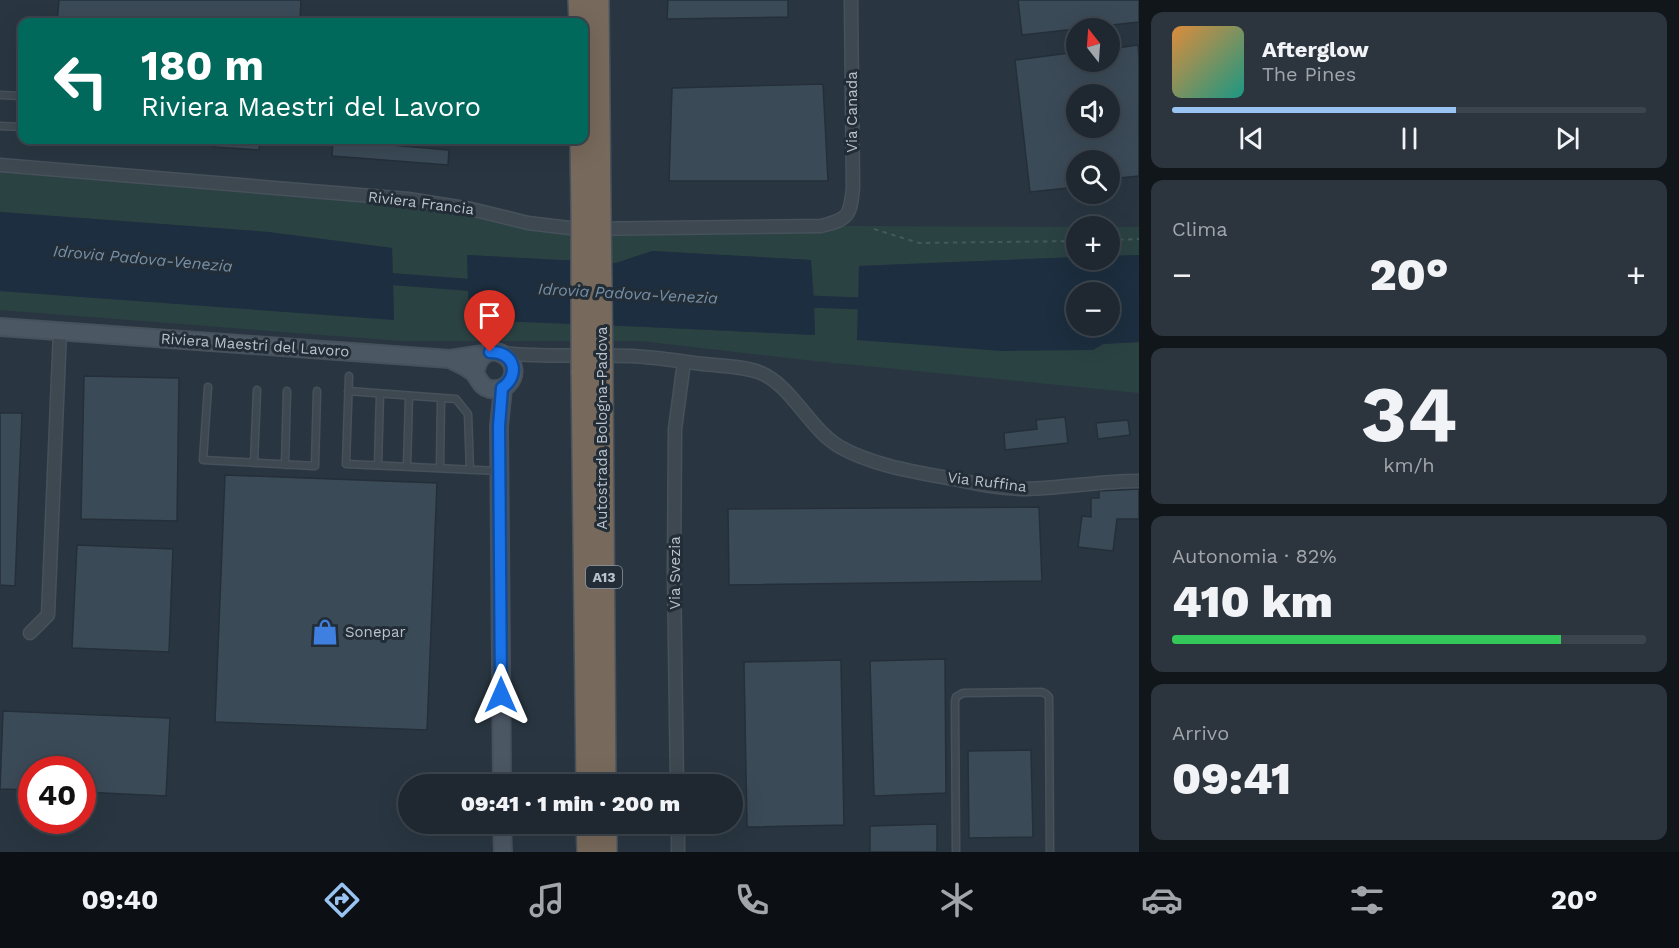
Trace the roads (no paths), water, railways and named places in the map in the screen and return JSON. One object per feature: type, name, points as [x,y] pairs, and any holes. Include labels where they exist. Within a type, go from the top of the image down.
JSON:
[{"type":"highway","points":[[579,0],[580,18]]},
{"type":"highway","name":"Autostrada Bologna-Padova","points":[[587,774],[592,370],[591,211],[598,0]]},
{"type":"highway","name":"Autostrada Bologna-Padova","points":[[582,144],[591,211]]},
{"type":"highway","name":"Autostrada Bologna-Padova","points":[[592,370],[605,774]]},
{"type":"highway","points":[[587,834],[588,852]]},
{"type":"highway","points":[[606,834],[606,852]]},
{"type":"street","name":"Via Canada","points":[[841,221],[850,208],[852,188],[851,0]]},
{"type":"street","name":"Riviera Francia","points":[[0,165],[408,199],[471,208],[528,223],[578,229],[821,226],[841,221]]},
{"type":"street","name":"Riviera Maestri del Lavoro","points":[[0,327],[450,359],[497,351],[503,354],[540,356],[632,356],[741,369],[761,373],[775,381],[820,431],[839,447]]},
{"type":"street","points":[[30,633],[48,615],[60,331]]},
{"type":"street","points":[[475,374],[477,363],[484,354]]},
{"type":"street","points":[[503,354],[511,361],[514,371]]},
{"type":"street","name":"Riviera Maestri del Lavoro","points":[[450,359],[475,374],[481,385],[494,388],[508,384],[514,371],[525,362],[540,356]]},
{"type":"street","name":"Via Svezia","points":[[677,774],[675,429],[684,362]]},
{"type":"street","points":[[494,388],[494,406],[499,426],[502,774]]},
{"type":"street","name":"Via Ruffina","points":[[839,447],[870,460],[990,486],[1023,489],[1139,480]]},
{"type":"street","points":[[502,834],[502,852]]},
{"type":"street","points":[[678,834],[678,852]]},
{"type":"lane","points":[[0,95],[18,96]]},
{"type":"lane","points":[[0,126],[18,127]]},
{"type":"lane","points":[[349,375],[346,464],[499,471]]},
{"type":"lane","points":[[208,387],[203,460],[285,465],[315,466],[317,391]]},
{"type":"lane","points":[[254,463],[257,390]]},
{"type":"lane","points":[[285,465],[287,391]]},
{"type":"lane","points":[[348,392],[456,399],[468,414],[470,470]]},
{"type":"lane","points":[[378,465],[380,394]]},
{"type":"lane","points":[[407,467],[409,396]]},
{"type":"lane","points":[[440,468],[441,398]]},
{"type":"lane","points":[[956,852],[956,697],[963,693],[1042,692],[1048,697],[1050,852]]},
{"type":"water","points":[[0,212],[268,232],[392,248],[394,320],[0,291]]},
{"type":"water","points":[[652,251],[811,260],[815,335],[469,320],[467,255],[616,263]]},
{"type":"water","points":[[1139,255],[1139,342],[1103,344],[1093,350],[1002,351],[857,340],[859,266],[1066,257],[1066,270],[1120,270],[1120,256]]},
{"type":"waterway","name":"Idrovia Padova-Venezia","points":[[378,278],[483,286]]},
{"type":"waterway","name":"Idrovia Padova-Venezia","points":[[797,301],[873,304]]},
{"type":"place","name":"Sonepar","points":[[325,632]]}]
